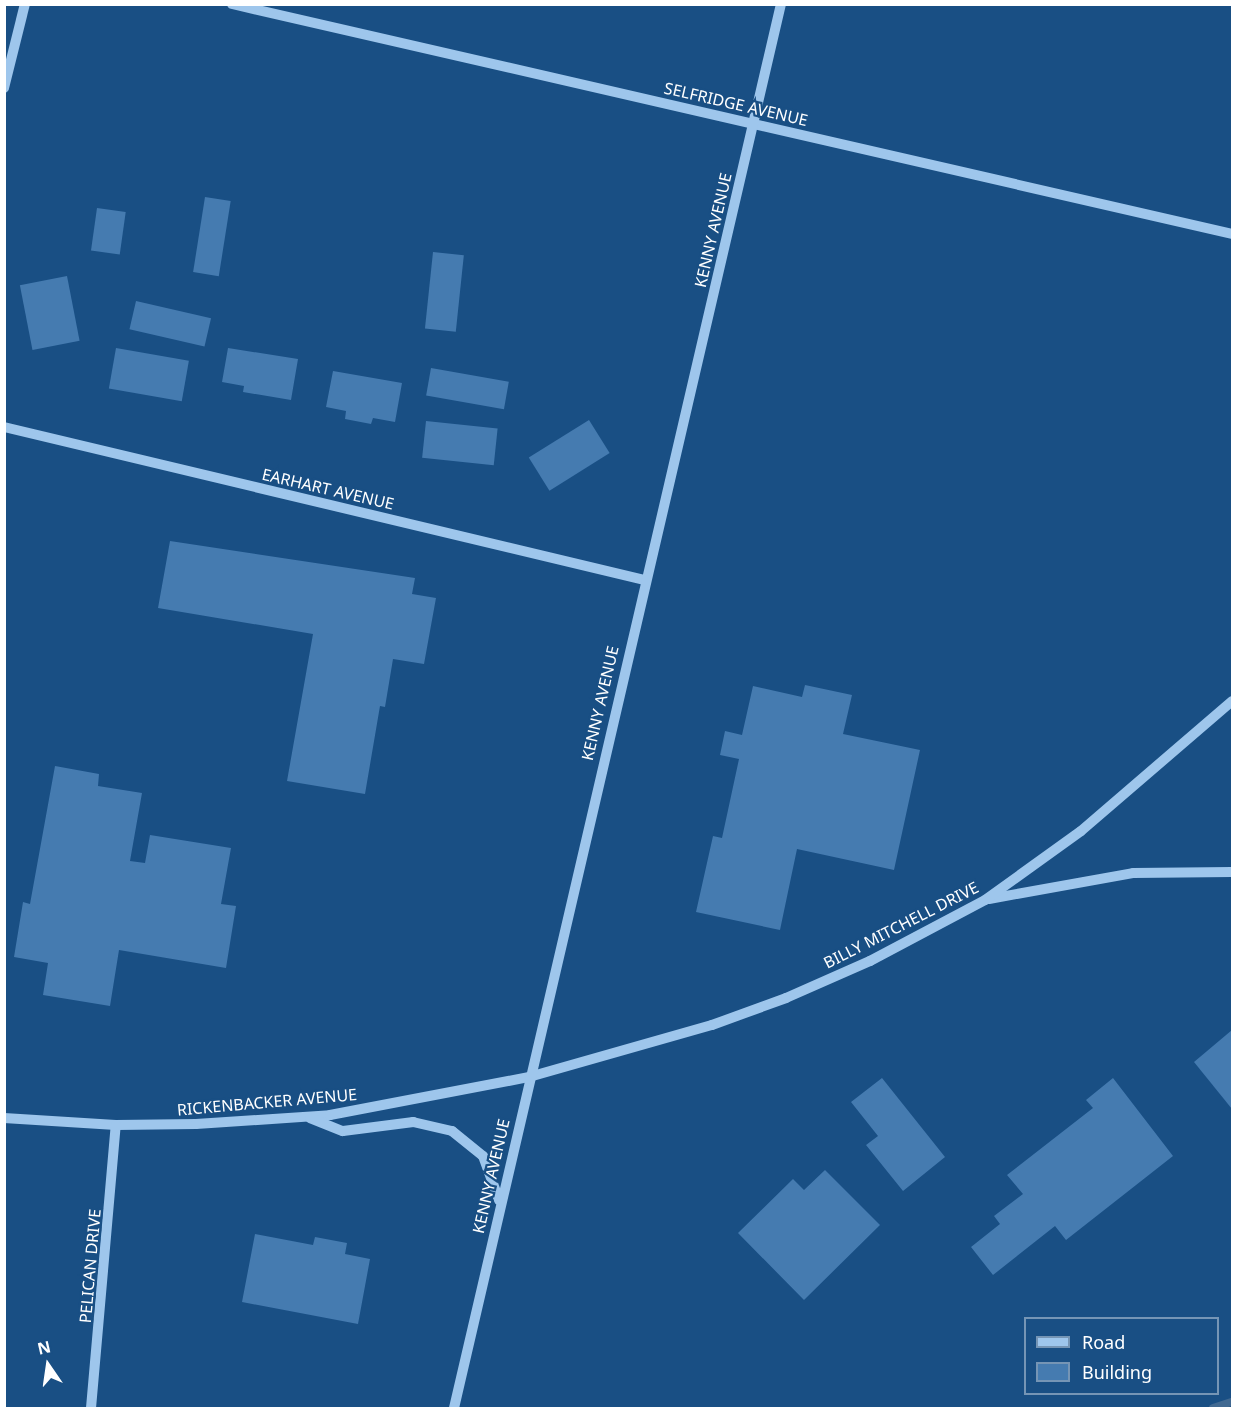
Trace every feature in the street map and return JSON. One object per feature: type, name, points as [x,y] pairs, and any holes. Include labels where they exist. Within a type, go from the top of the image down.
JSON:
[{"type":"street","points":[[4,88],[25,4]]},
{"type":"street","name":"SELFRIDGE AVENUE","points":[[232,4],[1233,234]]},
{"type":"street","name":"KENNY AVENUE","points":[[454,1408],[644,580],[781,4]]},
{"type":"street","name":"EARHART AVENUE","points":[[4,427],[644,580]]},
{"type":"street","name":"BILLY MITCHELL DRIVE","points":[[529,1077],[712,1025],[786,998],[870,961],[985,900],[1081,831],[1233,701]]},
{"type":"street","points":[[985,900],[1133,873],[1233,872]]},
{"type":"street","name":"RICKENBACKER AVENUE","points":[[4,1118],[116,1125],[237,1123],[307,1117],[394,1105],[529,1077]]},
{"type":"street","points":[[307,1117],[343,1131],[413,1122],[433,1124],[452,1131],[483,1156],[500,1203]]},
{"type":"street","name":"PELICAN DRIVE","points":[[91,1408],[116,1125]]},
{"type":"building","points":[[205,197],[231,201],[219,276],[193,272]]},
{"type":"building","points":[[97,208],[126,212],[120,255],[91,251]]},
{"type":"building","points":[[433,252],[464,255],[456,332],[425,329]]},
{"type":"building","points":[[67,276],[80,341],[32,350],[20,285]]},
{"type":"building","points":[[136,301],[211,318],[205,347],[129,329]]},
{"type":"building","points":[[116,348],[189,361],[182,401],[109,388]]},
{"type":"building","points":[[228,348],[298,359],[291,400],[243,392],[244,386],[222,382]]},
{"type":"building","points":[[431,368],[509,382],[504,409],[426,396]]},
{"type":"building","points":[[333,371],[402,383],[395,422],[373,418],[371,424],[345,419],[346,411],[326,407]]},
{"type":"building","points":[[589,420],[610,453],[549,491],[529,458]]},
{"type":"building","points":[[426,421],[498,429],[494,465],[422,458]]},
{"type":"building","points":[[170,541],[415,578],[412,594],[436,598],[424,664],[393,659],[385,707],[380,706],[365,794],[287,781],[313,634],[158,608]]},
{"type":"building","points":[[805,685],[852,695],[843,734],[920,750],[894,870],[797,849],[780,930],[696,912],[713,836],[722,838],[739,759],[720,755],[725,731],[742,735],[753,686],[802,697]]},
{"type":"building","points":[[55,766],[99,774],[98,786],[142,793],[130,861],[145,863],[150,835],[231,848],[221,904],[236,906],[226,968],[119,950],[110,1006],[43,995],[48,963],[14,957],[23,902],[30,904]]},
{"type":"building","points":[[1232,1030],[1232,1109],[1194,1062]]},
{"type":"building","points":[[882,1078],[945,1157],[903,1191],[866,1145],[878,1136],[851,1102]]},
{"type":"building","points":[[1113,1078],[1173,1156],[1066,1240],[1055,1226],[993,1275],[971,1247],[1000,1224],[994,1216],[1023,1194],[1007,1175],[1093,1108],[1086,1100]]},
{"type":"building","points":[[825,1170],[880,1225],[804,1300],[738,1233],[793,1179],[804,1190]]},
{"type":"building","points":[[255,1234],[313,1245],[315,1237],[347,1243],[345,1254],[370,1259],[358,1324],[242,1302]]},
{"type":"waterway","points":[[1213,1408],[1232,1402]]}]
